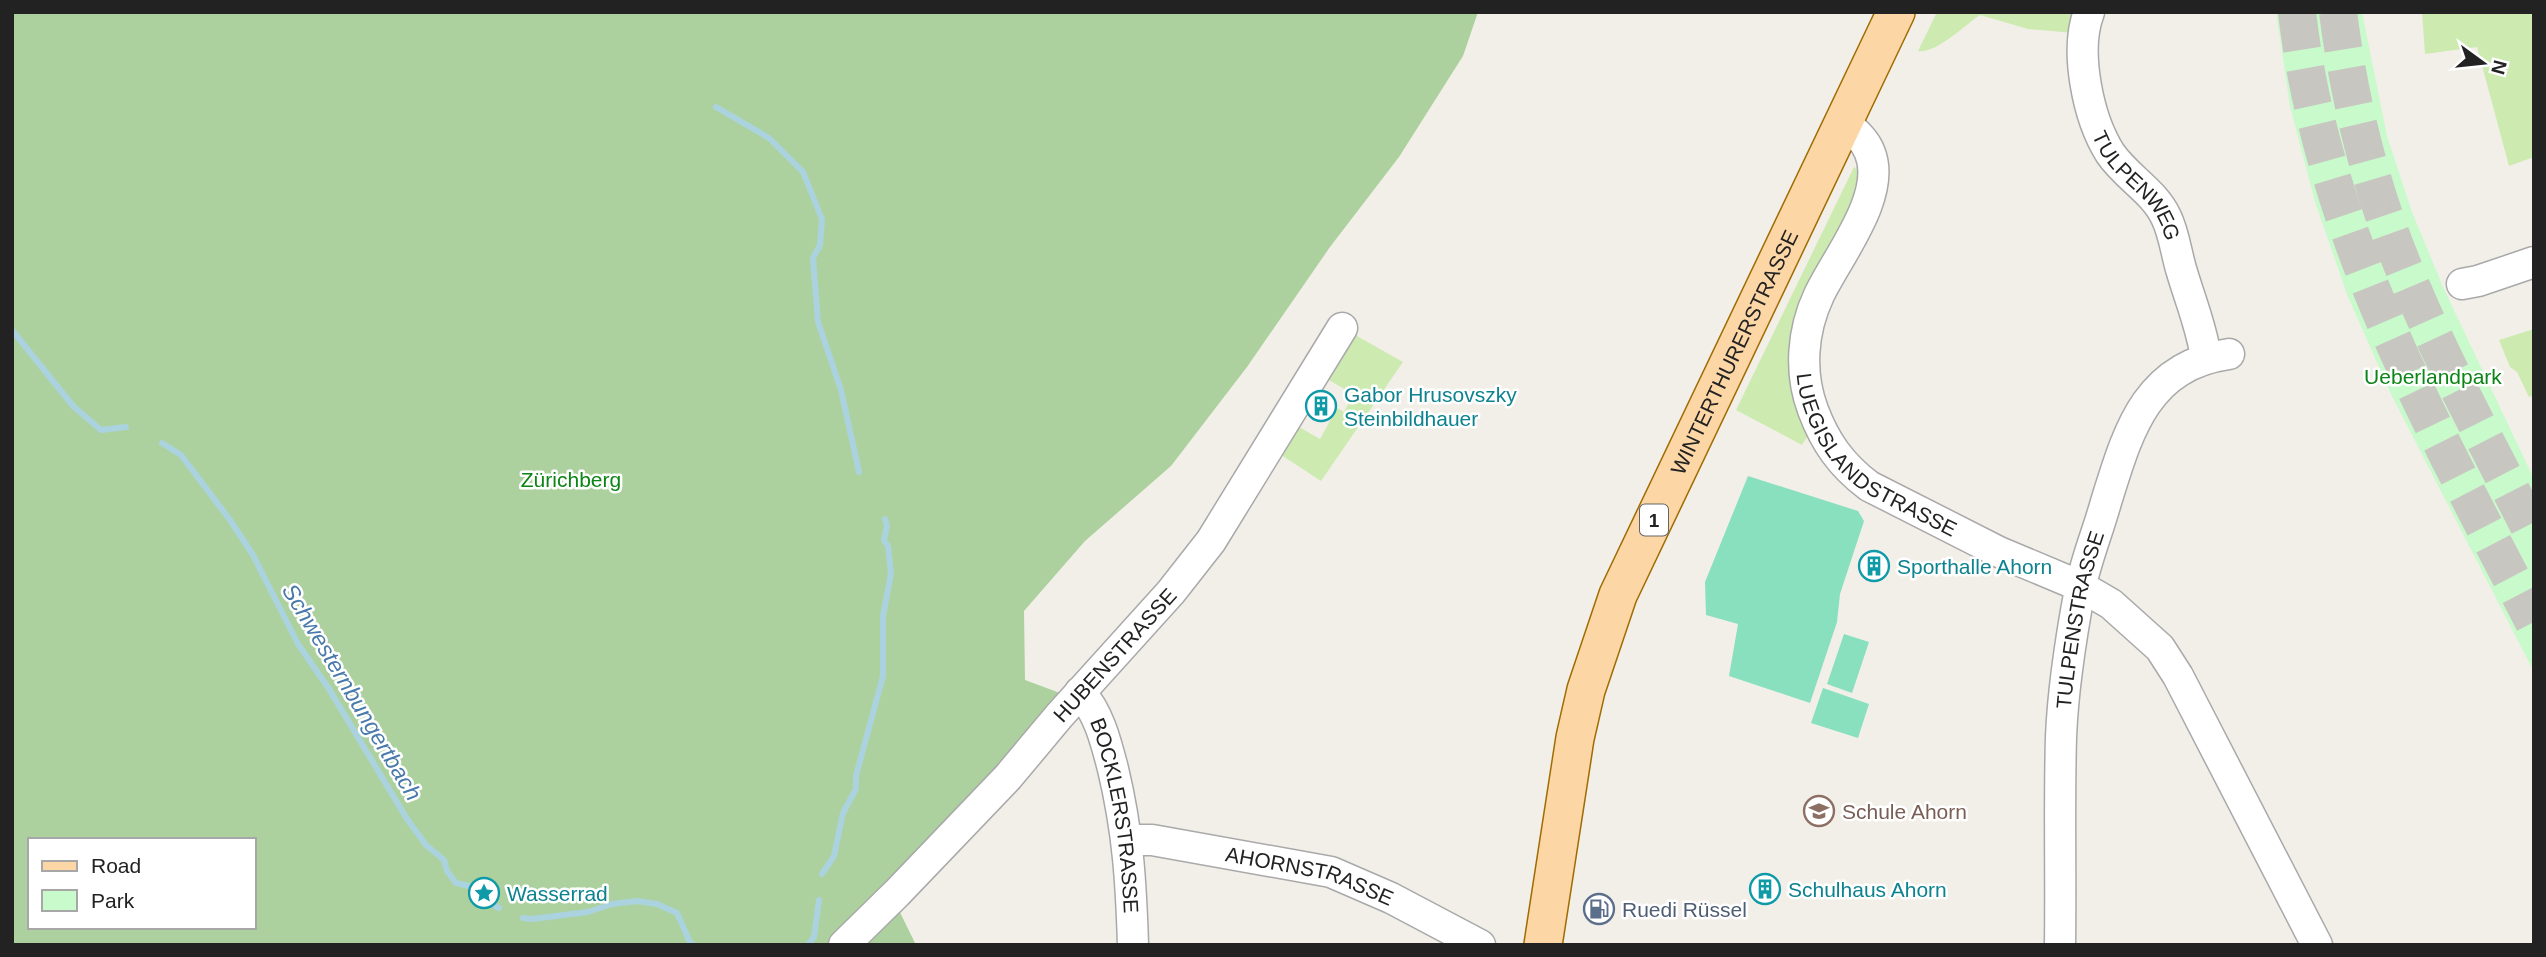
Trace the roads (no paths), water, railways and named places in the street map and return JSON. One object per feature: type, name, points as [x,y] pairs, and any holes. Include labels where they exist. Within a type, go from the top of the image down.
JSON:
[{"type":"main road","name":"WINTERTHURERSTRASSE","points":[[1543,945],[1575,738],[1618,596],[1895,12]]},
{"type":"street","name":"TULPENWEG","points":[[2089,12],[2083,39],[2083,67],[2090,104],[2110,152],[2155,200],[2168,220],[2201,326],[2218,355]]},
{"type":"street","name":"LUEGISLANDSTRASSE","points":[[1842,121],[1862,139],[1870,153],[1873,166],[1871,193],[1862,218],[1819,294],[1805,339],[1804,370],[1810,401],[1822,435],[1849,471],[1868,486],[1999,552],[2080,586],[2111,604],[2160,648],[2188,696],[2249,819],[2317,945]]},
{"type":"street","points":[[2462,284],[2534,262]]},
{"type":"street","name":"HUBENSTRASSE","points":[[844,945],[1008,777],[1080,692],[1171,592],[1212,541],[1342,328]]},
{"type":"street","name":"TULPENSTRASSE","points":[[2060,945],[2061,736],[2080,586],[2124,446],[2136,418],[2159,388],[2176,374],[2218,355]]},
{"type":"street","name":"BOCKLERSTRASSE","points":[[1080,692],[1093,707],[1109,755],[1128,840],[1133,945]]},
{"type":"street","name":"AHORNSTRASSE","points":[[1128,840],[1152,840],[1331,872],[1372,889],[1480,945]]},
{"type":"waterway","points":[[716,107],[769,138],[803,172],[822,219],[820,245],[813,258],[818,322],[841,390],[859,472]]},
{"type":"waterway","name":"Schwesternbungertbach","points":[[12,330],[73,406],[101,430],[126,427]]},
{"type":"waterway","name":"Schwesternbungertbach","points":[[162,443],[181,455],[253,555],[298,644],[329,689],[407,819],[426,845],[444,860],[447,871],[456,883],[486,890],[499,908]]},
{"type":"waterway","points":[[822,874],[834,856],[843,813],[856,789],[856,776],[883,676],[883,616],[891,574],[888,546],[884,540],[887,526],[885,519]]},
{"type":"waterway","points":[[808,945],[814,937],[819,900]]},
{"type":"waterway","name":"Schwesternbungertbach","points":[[523,918],[588,912],[612,904],[637,901],[657,904],[677,913],[693,945]]},
{"type":"tunnel","points":[[2297,12],[2310,94],[2331,173],[2357,251],[2387,327],[2422,402],[2534,622]]},
{"type":"tunnel","points":[[2338,12],[2357,119],[2387,224],[2437,343],[2534,536]]},
{"type":"place","name":"Gabor Hrusovszky Steinbildhauer","points":[[1321,406]]},
{"type":"place","name":"Sporthalle Ahorn","points":[[1874,566]]},
{"type":"place","name":"Schule Ahorn","points":[[1819,811]]},
{"type":"place","name":"Schulhaus Ahorn","points":[[1765,889]]},
{"type":"place","name":"Wasserrad","points":[[484,893]]},
{"type":"place","name":"Ruedi Rüssel","points":[[1599,909]]},
{"type":"park label","name":"Ueberlandpark","points":[[2433,376]]},
{"type":"park label","name":"Zürichberg","points":[[571,479]]}]
